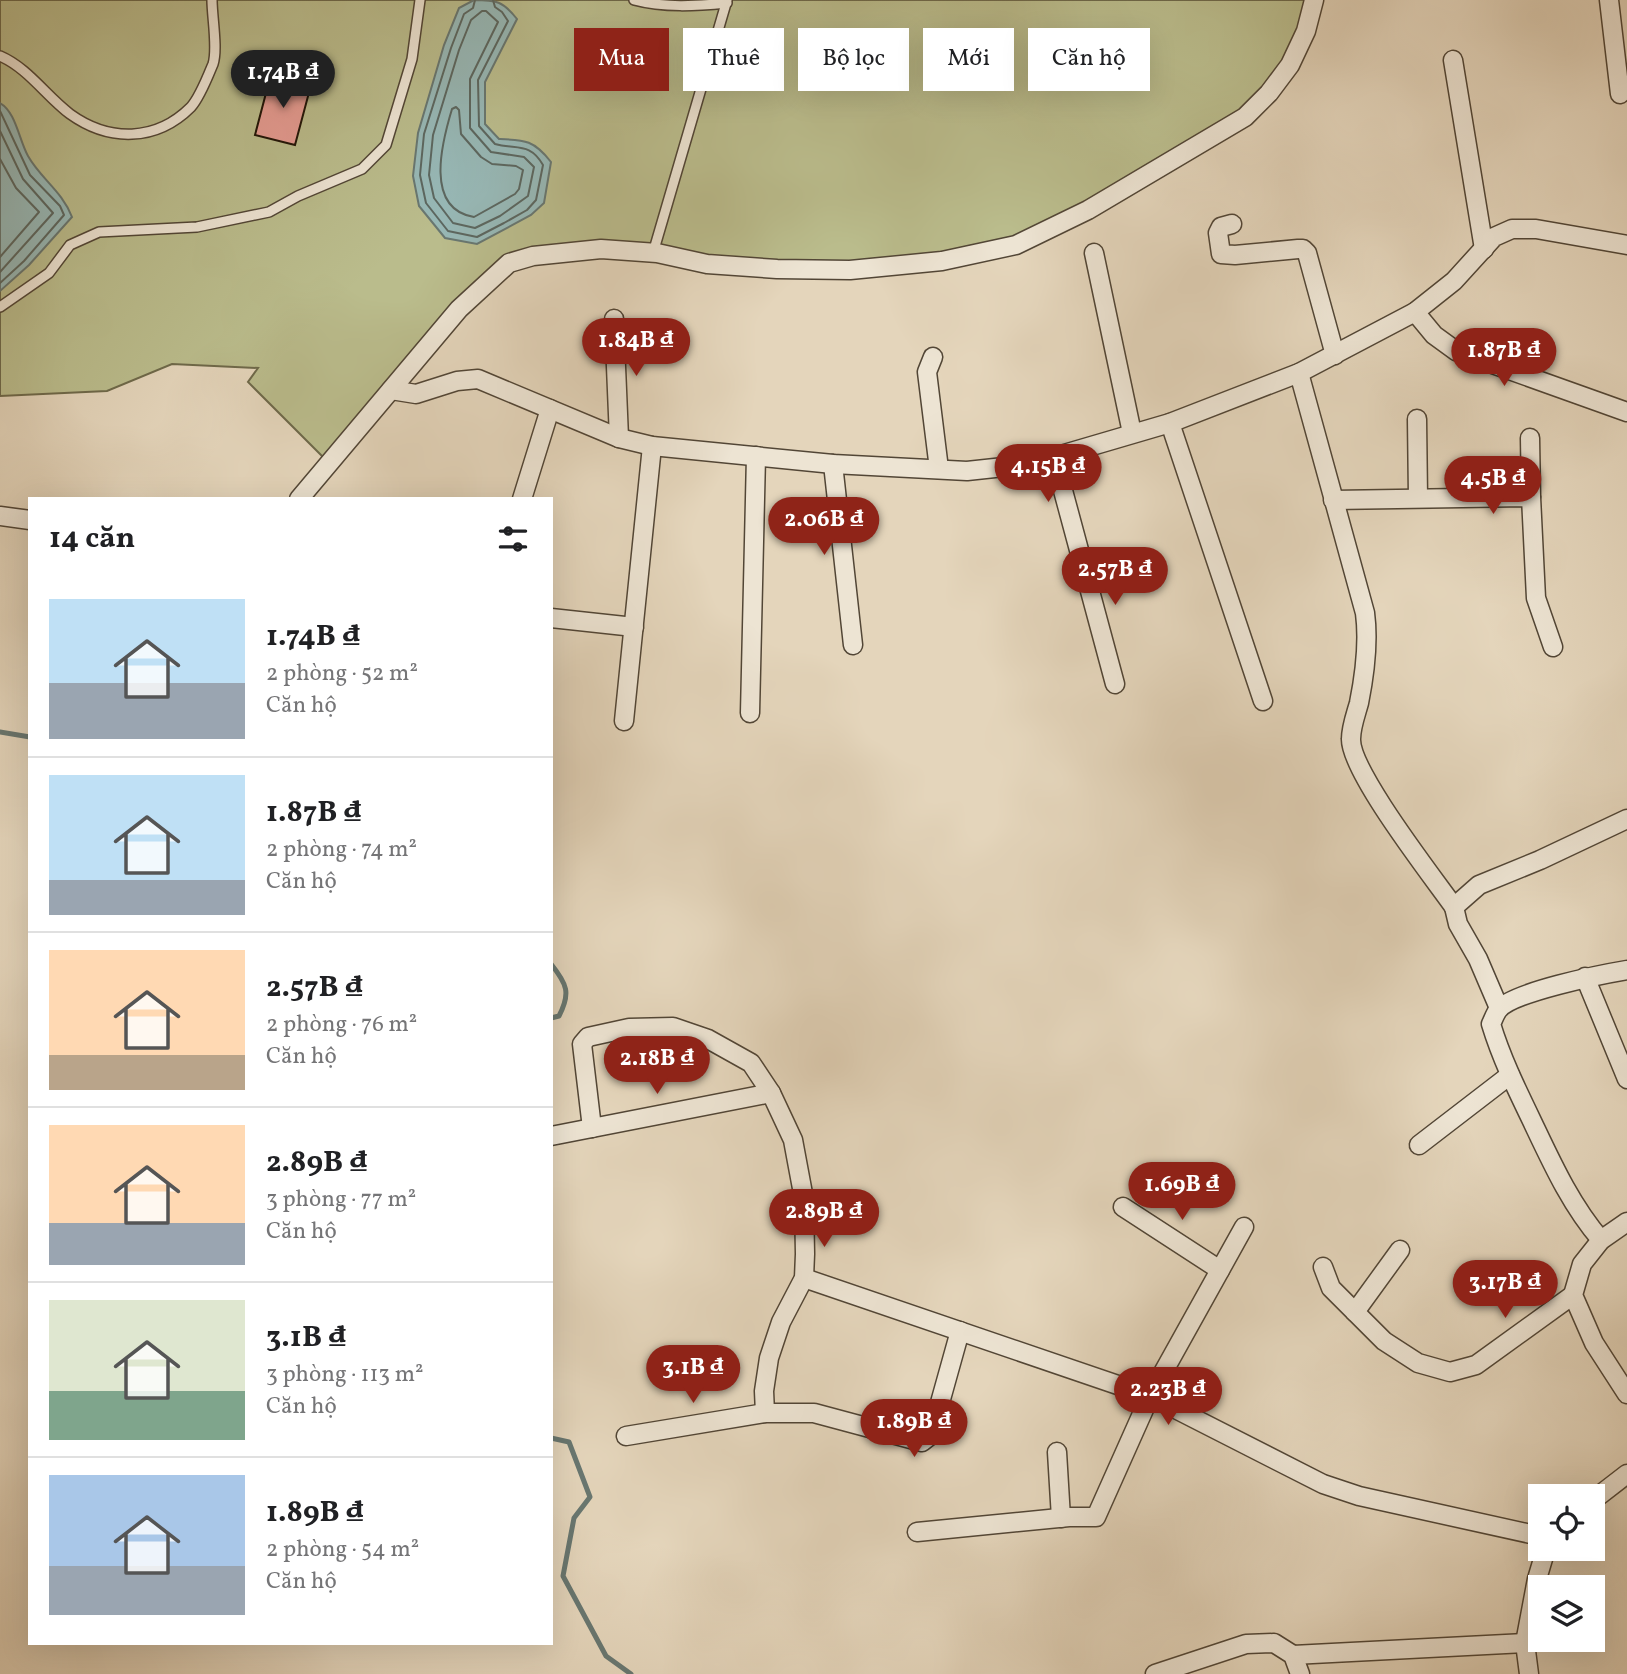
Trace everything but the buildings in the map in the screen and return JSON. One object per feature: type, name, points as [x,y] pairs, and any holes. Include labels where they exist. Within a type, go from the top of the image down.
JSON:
[{"type":"street","points":[[301,497],[459,309],[509,263],[533,256],[591,250],[653,253],[707,264],[850,270],[942,261],[1016,245],[1087,210],[1245,117],[1269,93],[1290,65],[1306,31],[1314,0]]},
{"type":"street","points":[[1609,0],[1620,94]]},
{"type":"street","points":[[1453,60],[1484,249]]},
{"type":"street","points":[[1232,224],[1221,227],[1218,233],[1221,254],[1235,256],[1298,249],[1307,253],[1335,355]]},
{"type":"street","points":[[391,390],[416,394],[457,381],[478,379],[619,438],[652,446],[833,464],[967,471],[1004,467],[1054,457],[1170,423],[1299,373],[1415,312],[1454,281],[1494,237],[1512,229],[1536,229],[1627,245]]},
{"type":"street","points":[[1094,253],[1132,433]]},
{"type":"street","points":[[1415,312],[1434,335],[1456,351],[1627,412]]},
{"type":"street","points":[[614,319],[619,438]]},
{"type":"street","points":[[933,357],[927,372],[939,469]]},
{"type":"street","points":[[1299,373],[1365,613],[1366,671],[1351,741],[1357,763],[1376,796],[1454,906],[1458,924],[1478,959],[1499,1008]]},
{"type":"street","points":[[523,497],[550,409]]},
{"type":"street","points":[[1417,419],[1418,498]]},
{"type":"street","points":[[1170,423],[1263,701]]},
{"type":"street","points":[[1530,438],[1536,598],[1553,647]]},
{"type":"street","points":[[624,721],[652,446]]},
{"type":"street","points":[[750,713],[756,456]]},
{"type":"street","points":[[1054,457],[1115,684]]},
{"type":"street","points":[[833,464],[852,645]]},
{"type":"street","points":[[1333,500],[1531,497]]},
{"type":"street","points":[[0,516],[28,520]]},
{"type":"street","points":[[553,618],[634,627]]},
{"type":"street","points":[[1454,906],[1479,885],[1627,819]]},
{"type":"street","points":[[1601,1240],[1583,1219],[1555,1169],[1510,1074],[1491,1024],[1499,1008],[1531,994],[1585,977],[1627,970]]},
{"type":"street","points":[[1585,977],[1627,1079]]},
{"type":"street","points":[[592,1128],[582,1044],[588,1037],[629,1028],[673,1027],[708,1039],[751,1063],[771,1093],[793,1140],[804,1199],[804,1279],[781,1322],[769,1358],[764,1391],[765,1413]]},
{"type":"street","points":[[1419,1145],[1510,1074]]},
{"type":"street","points":[[553,1136],[771,1093]]},
{"type":"street","points":[[1123,1207],[1220,1270]]},
{"type":"street","points":[[1323,1267],[1331,1288],[1384,1340],[1418,1363],[1450,1372],[1476,1365],[1573,1294],[1582,1264],[1601,1240],[1627,1222]]},
{"type":"street","points":[[917,1532],[1096,1517],[1150,1396],[1244,1227]]},
{"type":"street","points":[[1355,1312],[1400,1250]]},
{"type":"street","points":[[804,1279],[1150,1396],[1323,1484],[1359,1496],[1528,1533]]},
{"type":"street","points":[[1573,1294],[1594,1343],[1627,1394]]},
{"type":"street","points":[[626,1436],[765,1413],[814,1413],[922,1442],[930,1435],[960,1331]]},
{"type":"street","points":[[1057,1452],[1061,1518]]},
{"type":"street","points":[[1605,1491],[1627,1474]]},
{"type":"street","points":[[1529,1674],[1525,1643],[1542,1561]]},
{"type":"street","points":[[1155,1674],[1246,1644],[1274,1643],[1293,1655],[1525,1643]]},
{"type":"street","points":[[1293,1655],[1300,1674]]},
{"type":"lane","points":[[0,56],[32,79],[71,114],[107,133],[133,136],[170,123],[193,105],[214,62],[212,0]]},
{"type":"lane","points":[[0,307],[49,273],[70,245],[99,232],[197,227],[269,212],[298,196],[362,170],[386,145],[412,59],[420,0]]},
{"type":"lane","points":[[634,0],[692,6],[727,1],[653,253]]},
{"type":"green space","points":[[0,0],[1308,0],[1300,30],[1284,63],[1241,112],[1084,205],[1015,239],[959,253],[846,264],[708,258],[661,248],[505,258],[325,459],[248,382],[258,368],[172,364],[107,391],[0,396]]},
{"type":"water","points":[[474,0],[499,3],[517,19],[485,82],[485,124],[499,139],[534,145],[551,162],[544,203],[531,215],[477,244],[445,238],[419,206],[413,176],[418,133],[444,45],[459,8]]},
{"type":"water","points":[[0,103],[14,120],[28,156],[63,200],[72,217],[29,265],[0,291]]},
{"type":"waterway","points":[[0,732],[28,737]]},
{"type":"waterway","points":[[553,967],[566,989],[559,1016],[553,1018]]},
{"type":"waterway","points":[[553,1438],[569,1442],[590,1497],[574,1518],[563,1576],[606,1656],[631,1674]]}]
